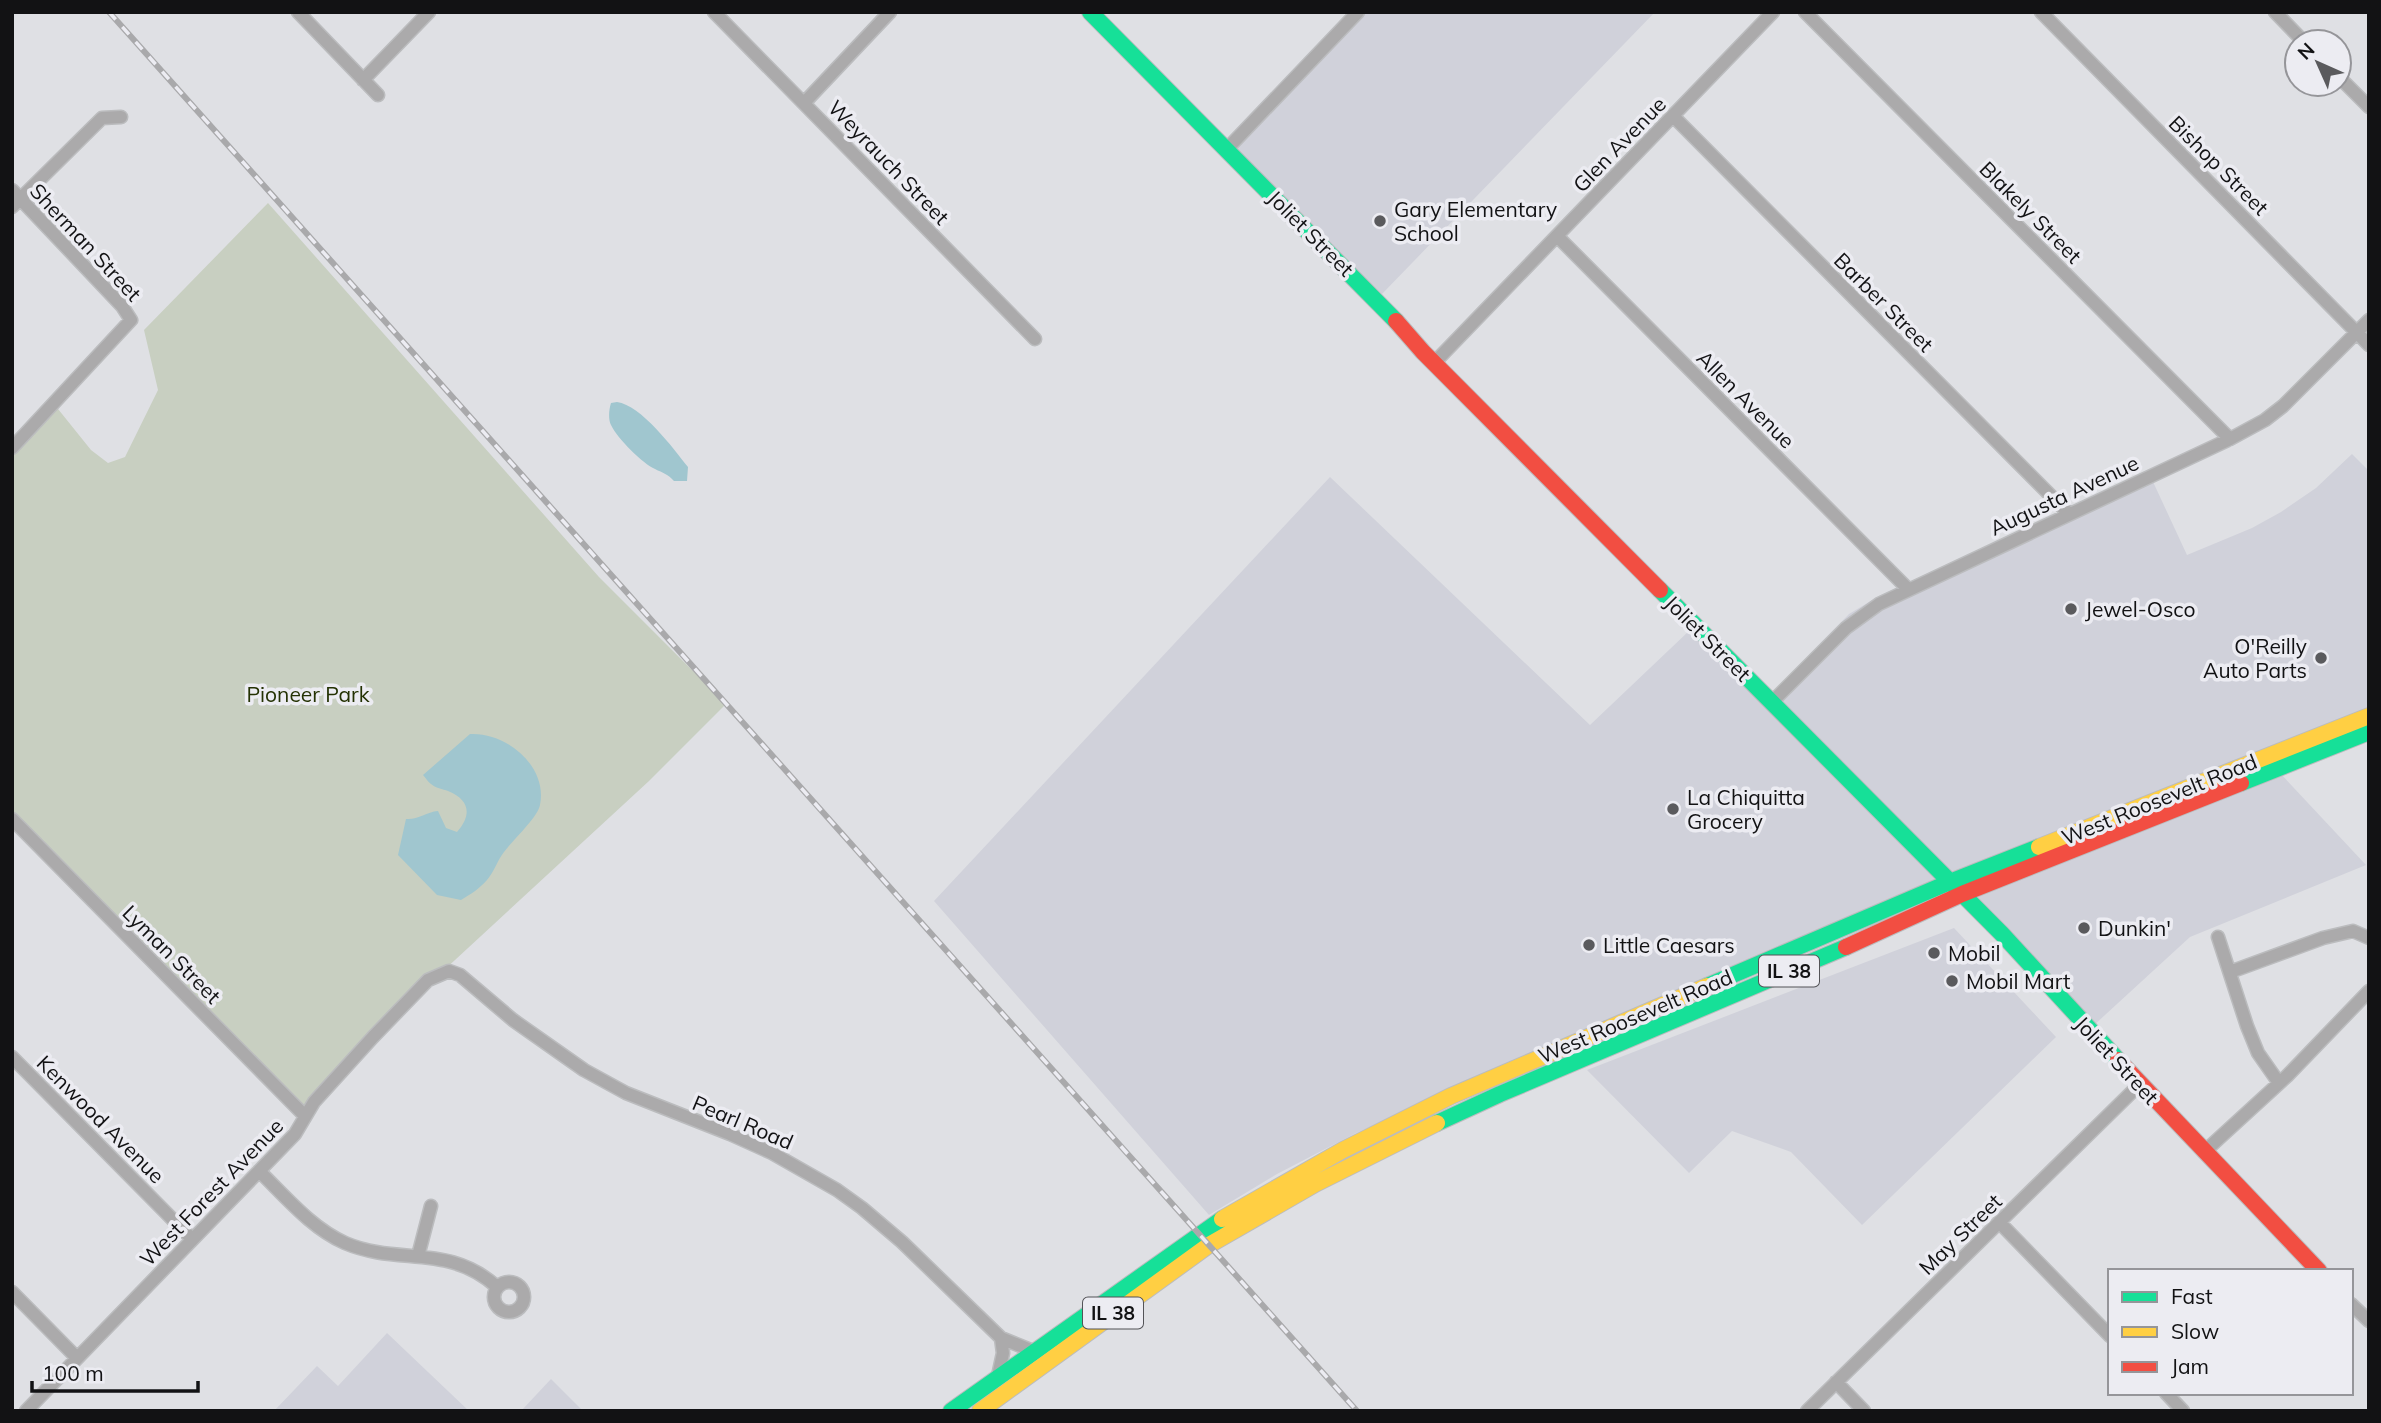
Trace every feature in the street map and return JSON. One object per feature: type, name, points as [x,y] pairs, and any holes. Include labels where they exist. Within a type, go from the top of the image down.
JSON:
[{"type":"main road","name":"Joliet Street","points":[[1090,12],[1956,888],[2317,1269]]},
{"type":"main road","name":"West Roosevelt Road","points":[[951,1411],[1213,1224],[1377,1132],[1492,1077],[2369,716]]},
{"type":"main road","name":"West Roosevelt Road","points":[[980,1411],[1209,1245],[1351,1164],[1447,1118],[1892,927],[1956,888],[2369,733]]},
{"type":"street","points":[[298,12],[378,95]]},
{"type":"street","points":[[363,80],[429,12]]},
{"type":"street","name":"Weyrauch Street","points":[[714,12],[1035,339]]},
{"type":"street","points":[[804,103],[890,12]]},
{"type":"street","points":[[1227,149],[1358,12]]},
{"type":"street","name":"Glen Avenue","points":[[1435,362],[1773,12]]},
{"type":"street","name":"Blakely Street","points":[[1805,12],[2230,439]]},
{"type":"street","name":"Bishop Street","points":[[2041,12],[2369,345]]},
{"type":"street","points":[[2275,12],[2290,28]]},
{"type":"street","points":[[2353,91],[2369,107]]},
{"type":"street","name":"Barber Street","points":[[1673,116],[2069,514]]},
{"type":"street","points":[[15,199],[102,118],[121,117]]},
{"type":"street","name":"Sherman Street","points":[[12,448],[131,320],[122,306],[15,199]]},
{"type":"street","name":"Allen Avenue","points":[[1557,236],[1908,590]]},
{"type":"street","name":"Augusta Avenue","points":[[1772,702],[1855,620],[1879,604],[2265,420],[2283,406],[2369,320]]},
{"type":"street","name":"Lyman Street","points":[[12,819],[305,1116]]},
{"type":"street","points":[[2230,972],[2323,938],[2353,931],[2369,937]]},
{"type":"street","points":[[2218,937],[2247,1026],[2259,1053],[2279,1083]]},
{"type":"street","name":"West Forest Avenue","points":[[26,1411],[295,1134],[314,1102],[363,1047],[428,980],[449,971]]},
{"type":"street","name":"Pearl Road","points":[[449,971],[460,975],[541,1041],[616,1087],[772,1153],[845,1195],[912,1251],[1001,1338],[1033,1351]]},
{"type":"street","points":[[2204,1152],[2279,1083],[2369,991]]},
{"type":"street","name":"Kenwood Avenue","points":[[12,1057],[192,1239]]},
{"type":"street","name":"May Street","points":[[1807,1411],[2140,1084]]},
{"type":"street","points":[[259,1171],[312,1221],[338,1239],[362,1249],[458,1263],[484,1276],[497,1287]]},
{"type":"street","points":[[418,1256],[431,1206]]},
{"type":"street","points":[[1999,1222],[2108,1334]]},
{"type":"street","points":[[12,1292],[77,1358]]},
{"type":"street","points":[[2353,1306],[2369,1321]]},
{"type":"street","points":[[998,1376],[1003,1353],[1001,1338]]},
{"type":"street","points":[[1836,1382],[1864,1411]]},
{"type":"street","points":[[2168,1395],[2183,1411]]},
{"type":"shaded area","name":"Gary Elementary School","points":[[1363,12],[1655,12],[1382,294],[1231,148]]},
{"type":"shaded area","points":[[2352,454],[2369,471],[2369,709],[1953,874],[1773,692],[1849,614],[1879,596],[2148,471],[2187,555],[2252,528],[2281,512],[2316,488]]},
{"type":"shaded area","points":[[1330,477],[1590,725],[1690,630],[1936,879],[1356,1133],[1277,1174],[1209,1215],[934,901]]},
{"type":"shaded area","points":[[2280,773],[2366,865],[2190,937],[2093,1026],[1971,898]]},
{"type":"shaded area","points":[[1954,928],[2056,1037],[1862,1225],[1791,1152],[1732,1131],[1689,1173],[1587,1070]]},
{"type":"shaded area","points":[[387,1333],[469,1411],[274,1411],[317,1366],[338,1386]]},
{"type":"shaded area","points":[[551,1379],[583,1411],[521,1411]]},
{"type":"green space","name":"Pioneer Park","points":[[268,203],[599,577],[726,704],[649,781],[442,972],[305,1116],[12,819],[12,448],[54,404],[91,450],[108,463],[125,457],[158,390],[144,330]]},
{"type":"water","points":[[617,402],[636,411],[665,439],[688,467],[687,481],[674,481],[644,462],[624,443],[609,420],[611,403]]},
{"type":"water","points":[[470,734],[497,739],[522,754],[538,777],[541,791],[538,810],[502,855],[492,874],[475,891],[461,900],[437,895],[398,855],[406,819],[438,811],[446,828],[457,832],[462,826],[467,814],[461,799],[433,785],[423,775]]},
{"type":"railway","points":[[109,12],[1357,1411]]},
{"type":"traffic: fast","points":[[1090,12],[1396,321]]},
{"type":"traffic: fast","points":[[1660,590],[2002,934],[2118,1060]]},
{"type":"traffic: fast","points":[[2241,783],[2369,732]]},
{"type":"traffic: fast","points":[[1707,986],[2039,847]]},
{"type":"traffic: fast","points":[[1437,1123],[1846,947]]},
{"type":"traffic: fast","points":[[951,1411],[1222,1219]]},
{"type":"traffic: slow","points":[[2039,847],[2369,716]]},
{"type":"traffic: slow","points":[[1222,1219],[1343,1150],[1451,1096],[1707,986]]},
{"type":"traffic: slow","points":[[980,1411],[1209,1245],[1315,1184],[1437,1123]]},
{"type":"traffic: jam","points":[[1396,321],[1423,352],[1660,590]]},
{"type":"traffic: jam","points":[[1846,947],[1962,894],[2241,783]]},
{"type":"traffic: jam","points":[[2118,1060],[2317,1269]]},
{"type":"place","name":"Gary Elementary School","points":[[1380,221]]},
{"type":"place","name":"Jewel-Osco","points":[[2071,609]]},
{"type":"place","name":"O'Reilly Auto Parts","points":[[2321,658]]},
{"type":"place","name":"La Chiquitta Grocery","points":[[1673,809]]},
{"type":"place","name":"Dunkin'","points":[[2084,928]]},
{"type":"place","name":"Little Caesars","points":[[1589,945]]},
{"type":"place","name":"Mobil","points":[[1934,953]]},
{"type":"place","name":"Mobil Mart","points":[[1952,981]]}]
